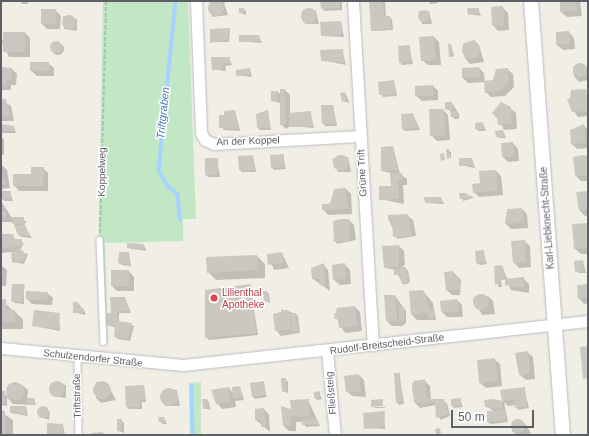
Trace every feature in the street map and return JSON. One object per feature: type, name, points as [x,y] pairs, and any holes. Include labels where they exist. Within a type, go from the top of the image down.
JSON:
[{"type":"street","name":"An der Koppel","points":[[196,1],[201,133],[206,140],[214,144],[360,136]]},
{"type":"street","name":"Grüne Trift","points":[[353,1],[373,345]]},
{"type":"street","name":"Karl-Liebknecht-Straße","points":[[531,1],[563,435]]},
{"type":"street","name":"Rudolf-Breitscheid-Straße","points":[[186,365],[327,351],[588,320]]},
{"type":"street","name":"Schulzendorfer Straße","points":[[1,348],[78,357],[186,365]]},
{"type":"street","name":"Fließsteig","points":[[327,351],[335,435]]},
{"type":"lane","points":[[100,240],[104,342]]},
{"type":"lane","name":"Triftstraße","points":[[78,357],[79,435]]},
{"type":"path","name":"Koppelweg","points":[[100,240],[106,1]]},
{"type":"green space","points":[[103,1],[188,1],[196,219],[183,219],[183,241],[105,243],[108,342],[101,342],[98,267]]},
{"type":"green space","points":[[201,382],[201,435],[190,435],[189,383]]},
{"type":"building","points":[[216,0],[222,2],[224,8],[222,14],[216,16],[210,14],[208,8],[210,2]]},
{"type":"building","points":[[320,1],[340,1],[340,8],[321,9]]},
{"type":"building","points":[[369,1],[383,1],[384,16],[390,16],[391,28],[371,31]]},
{"type":"building","points":[[560,1],[576,1],[577,11],[560,12]]},
{"type":"building","points":[[503,6],[504,25],[492,26],[491,7]]},
{"type":"building","points":[[239,8],[244,8],[244,13],[239,13]]},
{"type":"building","points":[[309,8],[316,13],[317,16],[312,23],[309,24],[302,19],[301,16],[306,9]]},
{"type":"building","points":[[467,8],[479,8],[479,14],[468,15]]},
{"type":"building","points":[[41,9],[56,9],[56,24],[41,24]]},
{"type":"building","points":[[426,10],[429,11],[429,21],[422,22],[419,21],[418,14],[419,11]]},
{"type":"building","points":[[66,15],[72,15],[76,19],[76,25],[72,29],[66,29],[62,25],[62,19]]},
{"type":"building","points":[[341,21],[342,35],[321,36],[320,22]]},
{"type":"building","points":[[230,28],[227,40],[210,43],[210,29]]},
{"type":"building","points":[[569,31],[570,44],[556,45],[556,32]]},
{"type":"building","points":[[3,32],[25,32],[25,52],[3,52]]},
{"type":"building","points":[[239,35],[259,35],[260,41],[239,42]]},
{"type":"building","points":[[434,36],[436,60],[421,61],[419,37]]},
{"type":"building","points":[[54,41],[58,41],[62,47],[58,53],[54,53],[50,49],[50,45]]},
{"type":"building","points":[[471,41],[475,42],[479,46],[479,54],[475,58],[471,59],[467,58],[463,54],[462,50],[463,46],[467,42]]},
{"type":"building","points":[[448,44],[451,44],[452,57],[449,57]]},
{"type":"building","points":[[410,45],[411,62],[399,63],[398,46]]},
{"type":"building","points":[[343,49],[344,63],[321,61],[320,50]]},
{"type":"building","points":[[211,57],[230,57],[230,63],[223,64],[224,69],[212,70]]},
{"type":"building","points":[[30,62],[49,62],[49,71],[30,71]]},
{"type":"building","points":[[577,63],[583,63],[587,67],[587,73],[583,77],[577,77],[573,73],[573,67]]},
{"type":"building","points":[[1,67],[12,68],[11,80],[6,80],[6,85],[1,85]]},
{"type":"building","points":[[479,67],[480,77],[462,78],[462,68]]},
{"type":"building","points":[[250,68],[250,75],[236,76],[236,70]]},
{"type":"building","points":[[508,68],[509,81],[500,91],[485,93],[484,81],[493,80],[496,69]]},
{"type":"building","points":[[394,80],[395,94],[379,95],[378,82]]},
{"type":"building","points":[[433,85],[433,96],[415,96],[415,86]]},
{"type":"building","points":[[280,89],[285,89],[286,124],[280,125]]},
{"type":"building","points":[[586,89],[588,111],[572,112],[567,99],[571,99],[571,90]]},
{"type":"building","points":[[271,91],[278,91],[278,101],[271,101]]},
{"type":"building","points":[[345,92],[347,100],[342,102],[340,93]]},
{"type":"building","points":[[1,99],[6,99],[10,116],[1,117]]},
{"type":"building","points":[[445,102],[452,102],[453,109],[445,109]]},
{"type":"building","points":[[501,102],[511,107],[512,124],[498,125],[497,118],[492,113]]},
{"type":"building","points":[[321,105],[333,105],[336,124],[322,124]]},
{"type":"building","points":[[429,109],[444,109],[445,135],[430,136]]},
{"type":"building","points":[[235,110],[238,129],[219,128],[219,115],[224,115],[224,111]]},
{"type":"building","points":[[268,110],[270,128],[257,128],[256,114]]},
{"type":"building","points":[[311,111],[312,126],[290,127],[289,113]]},
{"type":"building","points":[[450,111],[457,111],[457,117],[451,117]]},
{"type":"building","points":[[413,113],[418,128],[402,129],[401,114]]},
{"type":"building","points":[[483,122],[484,129],[475,129],[475,123]]},
{"type":"building","points":[[1,124],[14,126],[14,131],[1,131]]},
{"type":"building","points":[[584,124],[586,143],[571,144],[570,130]]},
{"type":"building","points":[[503,130],[504,136],[496,137],[495,131]]},
{"type":"building","points":[[513,142],[515,156],[502,157],[501,143]]},
{"type":"building","points":[[393,146],[398,170],[381,171],[381,147]]},
{"type":"building","points":[[446,149],[449,149],[449,159],[447,159]]},
{"type":"building","points":[[444,153],[445,160],[441,161],[440,154]]},
{"type":"building","points":[[284,154],[284,167],[271,168],[270,155]]},
{"type":"building","points":[[253,155],[254,170],[239,170],[238,156]]},
{"type":"building","points":[[338,155],[344,155],[349,160],[347,169],[344,171],[338,171],[333,166],[333,160]]},
{"type":"building","points":[[583,155],[588,156],[588,175],[575,176],[573,157]]},
{"type":"building","points":[[205,158],[218,158],[218,175],[205,175]]},
{"type":"building","points":[[459,158],[472,158],[473,165],[459,166]]},
{"type":"building","points":[[31,167],[44,167],[43,186],[13,186],[13,174],[31,174]]},
{"type":"building","points":[[496,170],[498,190],[473,193],[472,184],[480,183],[479,171]]},
{"type":"building","points":[[390,173],[402,173],[403,180],[398,180],[399,199],[379,200],[379,186],[391,186]]},
{"type":"building","points":[[1,178],[5,178],[5,184],[1,184]]},
{"type":"building","points":[[346,188],[348,209],[322,210],[322,204],[330,204],[334,189]]},
{"type":"building","points":[[1,191],[11,191],[11,199],[1,199]]},
{"type":"building","points":[[588,191],[588,210],[579,211],[576,192]]},
{"type":"building","points":[[459,193],[466,193],[473,198],[460,199]]},
{"type":"building","points":[[424,197],[441,197],[442,202],[425,203]]},
{"type":"building","points":[[522,208],[524,223],[505,224],[507,209]]},
{"type":"building","points":[[1,211],[6,212],[6,218],[1,217]]},
{"type":"building","points":[[408,214],[412,236],[393,237],[392,220],[388,220],[388,215]]},
{"type":"building","points":[[12,217],[24,217],[24,224],[12,224]]},
{"type":"building","points":[[349,219],[350,241],[334,242],[333,221]]},
{"type":"building","points":[[588,223],[588,248],[574,249],[572,224]]},
{"type":"building","points":[[14,225],[25,225],[30,236],[18,235]]},
{"type":"building","points":[[1,234],[13,234],[15,239],[22,239],[22,246],[1,249]]},
{"type":"building","points":[[525,240],[526,262],[513,263],[511,241]]},
{"type":"building","points":[[127,243],[144,244],[144,249],[127,248]]},
{"type":"building","points":[[399,245],[399,267],[384,268],[382,246]]},
{"type":"building","points":[[18,249],[23,251],[25,256],[23,261],[18,263],[13,261],[11,256],[13,251]]},
{"type":"building","points":[[484,250],[485,262],[476,263],[475,251]]},
{"type":"building","points":[[119,252],[129,252],[129,264],[118,263]]},
{"type":"building","points":[[282,252],[284,263],[268,265],[267,254]]},
{"type":"building","points":[[257,255],[258,270],[207,273],[206,257]]},
{"type":"building","points":[[583,260],[584,271],[575,272],[574,261]]},
{"type":"building","points":[[324,263],[325,286],[321,286],[320,279],[312,279],[311,268]]},
{"type":"building","points":[[345,263],[346,279],[333,280],[332,265]]},
{"type":"building","points":[[502,265],[506,277],[499,278],[500,284],[495,285],[494,266]]},
{"type":"building","points":[[399,267],[406,267],[408,284],[402,284]]},
{"type":"building","points":[[394,269],[399,269],[399,275],[394,275]]},
{"type":"building","points":[[111,270],[129,270],[129,286],[111,286]]},
{"type":"building","points":[[453,271],[454,277],[459,277],[460,289],[446,291],[444,272]]},
{"type":"building","points":[[524,277],[524,288],[505,285],[505,279]]},
{"type":"building","points":[[12,284],[25,284],[22,302],[11,301]]},
{"type":"building","points":[[251,284],[256,333],[205,338],[205,290]]},
{"type":"building","points":[[588,284],[588,298],[578,299],[577,285]]},
{"type":"building","points":[[423,290],[430,310],[434,310],[435,318],[429,319],[428,312],[411,315],[409,291]]},
{"type":"building","points":[[26,291],[48,292],[47,301],[26,299]]},
{"type":"building","points":[[263,291],[267,291],[269,301],[264,301]]},
{"type":"building","points":[[478,294],[484,294],[489,299],[487,308],[484,310],[478,310],[473,305],[473,299]]},
{"type":"building","points":[[384,295],[395,295],[397,321],[386,321]]},
{"type":"building","points":[[110,297],[125,297],[129,311],[117,311],[117,321],[132,323],[128,339],[114,337],[115,326],[106,325],[107,313],[111,313]]},
{"type":"building","points":[[1,299],[6,299],[6,309],[15,310],[15,322],[1,322]]},
{"type":"building","points":[[457,299],[458,312],[441,312],[440,301]]},
{"type":"building","points":[[73,302],[78,302],[78,308],[84,308],[83,313],[73,313]]},
{"type":"building","points":[[355,306],[357,326],[339,328],[338,318],[334,319],[337,308]]},
{"type":"building","points":[[399,307],[404,307],[404,321],[399,321]]},
{"type":"building","points":[[281,309],[289,312],[291,329],[275,331],[273,314],[281,313]]},
{"type":"building","points":[[34,310],[60,313],[58,329],[32,326]]},
{"type":"building","points":[[290,313],[296,313],[298,331],[292,331]]},
{"type":"building","points":[[588,346],[588,378],[583,379],[580,347]]},
{"type":"building","points":[[528,351],[530,374],[519,375],[515,353]]},
{"type":"building","points":[[495,358],[498,381],[479,383],[477,360]]},
{"type":"building","points":[[394,373],[400,373],[402,402],[396,403]]},
{"type":"building","points":[[359,374],[361,392],[346,392],[344,376]]},
{"type":"building","points":[[281,378],[286,378],[287,391],[282,392]]},
{"type":"building","points":[[425,379],[427,399],[444,399],[448,414],[436,418],[435,402],[414,403],[412,383]]},
{"type":"building","points":[[57,381],[63,383],[65,389],[63,395],[57,397],[51,395],[49,389],[51,383]]},
{"type":"building","points":[[102,381],[108,384],[111,390],[108,396],[102,399],[96,396],[93,390],[96,384]]},
{"type":"building","points":[[264,381],[266,395],[252,397],[250,383]]},
{"type":"building","points":[[15,382],[21,385],[24,391],[21,397],[15,400],[9,397],[6,391],[9,385]]},
{"type":"building","points":[[144,385],[145,400],[140,400],[140,407],[126,407],[125,386]]},
{"type":"building","points":[[240,386],[242,397],[233,399],[232,387]]},
{"type":"building","points":[[229,387],[231,402],[216,404],[211,390]]},
{"type":"building","points":[[525,387],[527,406],[515,408],[514,399],[502,401],[500,390]]},
{"type":"building","points":[[169,388],[175,391],[178,397],[175,403],[169,406],[163,403],[160,397],[163,391]]},
{"type":"building","points":[[1,391],[5,391],[5,404],[1,403]]},
{"type":"building","points":[[320,391],[320,397],[314,398],[314,392]]},
{"type":"building","points":[[27,398],[35,398],[34,404],[27,403]]},
{"type":"building","points":[[461,398],[461,405],[451,406],[451,399]]},
{"type":"building","points":[[202,399],[207,399],[208,408],[203,409]]},
{"type":"building","points":[[309,399],[310,416],[290,417],[291,426],[283,426],[281,406],[291,409],[290,400]]},
{"type":"building","points":[[383,399],[383,406],[371,407],[371,400]]},
{"type":"building","points":[[493,399],[502,401],[503,409],[485,407],[484,400]]},
{"type":"building","points":[[10,406],[26,406],[26,414],[10,413]]},
{"type":"building","points":[[43,406],[47,408],[49,412],[47,416],[43,418],[39,416],[37,412],[39,408]]},
{"type":"building","points":[[264,408],[266,427],[261,427],[261,420],[255,420],[255,409]]},
{"type":"building","points":[[505,410],[506,420],[487,422],[487,411]]},
{"type":"building","points":[[1,411],[5,411],[5,435],[1,435]]},
{"type":"building","points":[[385,411],[383,427],[364,429],[363,413]]},
{"type":"building","points":[[158,417],[164,417],[165,422],[159,422]]},
{"type":"building","points":[[317,418],[318,424],[302,425],[302,420]]},
{"type":"building","points":[[117,419],[122,419],[122,431],[117,431]]},
{"type":"building","points":[[518,419],[523,421],[525,426],[523,431],[518,433],[513,431],[511,426],[513,421]]},
{"type":"building","points":[[47,423],[63,424],[63,435],[47,435]]},
{"type":"building","points":[[440,428],[441,435],[436,435],[435,429]]},
{"type":"building","points":[[101,432],[108,435],[92,435],[92,433]]},
{"type":"waterway","name":"Triftgraben","points":[[176,1],[159,170],[168,186],[178,194],[180,219]]},
{"type":"waterway","points":[[192,386],[193,435]]},
{"type":"place","name":"Lilienthal Apotheke","points":[[214,298]]}]
